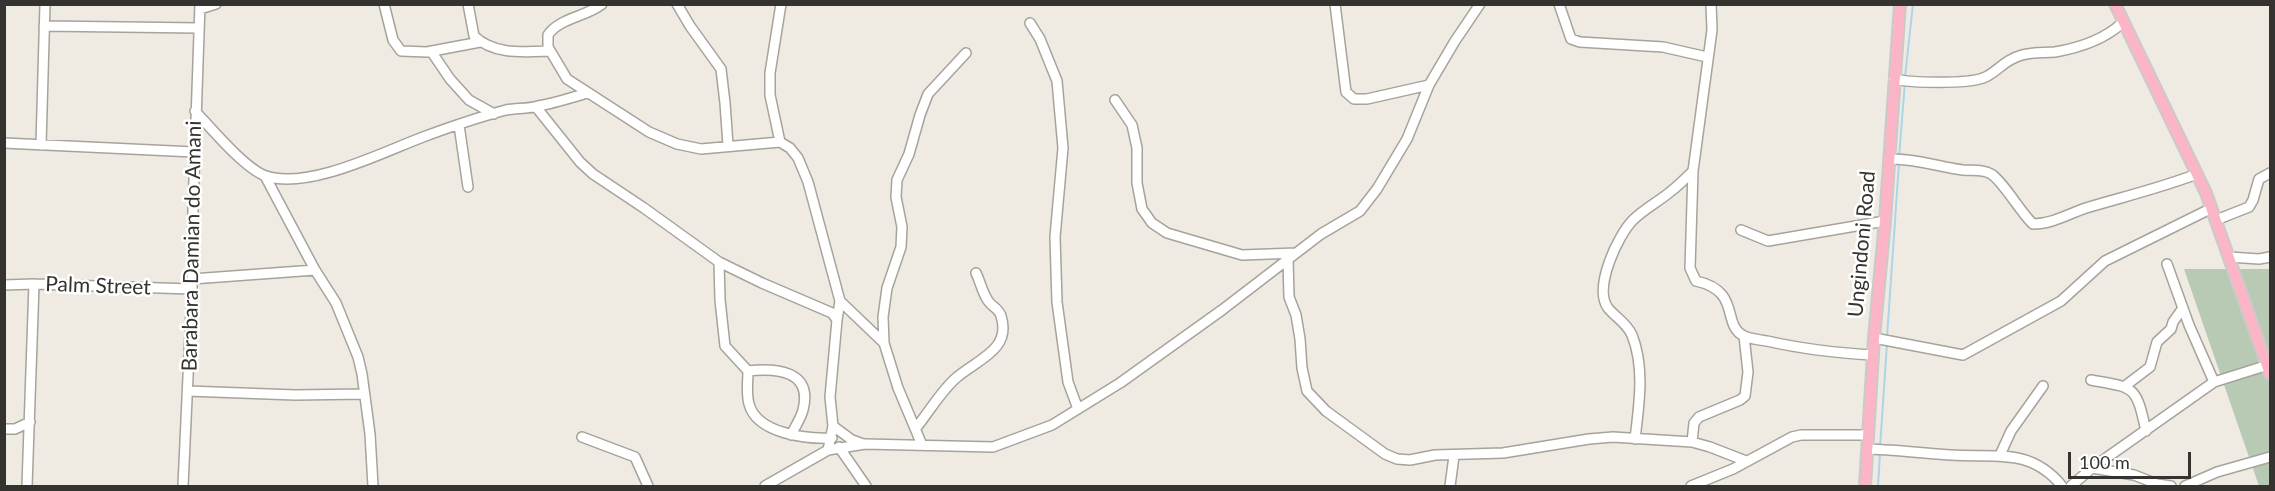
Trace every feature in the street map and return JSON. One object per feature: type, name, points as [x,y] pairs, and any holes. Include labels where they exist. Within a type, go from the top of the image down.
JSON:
[{"type":"main road","name":"Ungindoni Road","points":[[1865,486],[1900,4]]},
{"type":"main road","points":[[2115,4],[2197,174],[2270,370]]},
{"type":"street","points":[[40,145],[45,4]]},
{"type":"street","points":[[200,7],[216,4]]},
{"type":"street","points":[[384,4],[393,40],[401,51],[430,51],[480,42]]},
{"type":"street","points":[[468,4],[474,36],[480,42],[489,47],[507,51],[550,51]]},
{"type":"street","points":[[602,4],[588,14],[551,30],[548,35],[548,47],[567,80],[650,132],[677,144],[701,149],[780,141],[790,148],[798,159],[808,182],[840,301],[830,397],[833,426],[828,450]]},
{"type":"street","points":[[677,4],[721,69],[728,146]]},
{"type":"street","points":[[780,141],[770,95],[770,73],[781,4]]},
{"type":"street","points":[[1335,4],[1346,92],[1354,99],[1367,99],[1429,85]]},
{"type":"street","points":[[765,486],[828,450],[839,447],[866,444],[993,447],[1052,425],[1148,364],[1292,256],[1360,211],[1377,189],[1407,139],[1429,85],[1480,4]]},
{"type":"street","points":[[1559,4],[1571,39],[1580,42],[1663,47],[1707,57]]},
{"type":"street","points":[[1711,4],[1712,30],[1693,171],[1690,268],[1692,276],[1696,281],[1708,284],[1722,294],[1729,304],[1735,326],[1744,336],[1787,346],[1873,355]]},
{"type":"street","name":"Barabara Damian do Amani","points":[[183,486],[192,284],[195,111],[200,7]]},
{"type":"street","points":[[1894,80],[1971,81],[1983,78],[2004,62],[2015,57],[2055,52],[2087,44],[2116,29],[2122,22]]},
{"type":"street","points":[[1030,23],[1040,39],[1057,81],[1063,148],[1055,237],[1057,302],[1068,382],[1078,409]]},
{"type":"street","points":[[44,26],[199,28]]},
{"type":"street","points":[[430,51],[450,80],[468,100],[494,114]]},
{"type":"street","points":[[922,445],[898,388],[884,343],[883,317],[887,288],[901,247],[902,227],[896,197],[897,180],[909,154],[927,94],[966,53]]},
{"type":"street","points":[[265,176],[289,178],[311,176],[377,156],[425,136],[494,114],[536,107],[587,93]]},
{"type":"street","points":[[1114,100],[1132,125],[1137,148],[1137,183],[1142,209],[1152,223],[1167,233],[1242,255],[1292,256]]},
{"type":"street","points":[[536,107],[579,162],[593,174],[719,262],[762,283],[827,309],[837,320]]},
{"type":"street","points":[[195,111],[242,159],[265,176],[315,270],[336,303],[352,341],[362,374],[370,434],[373,486]]},
{"type":"street","points":[[459,125],[468,186]]},
{"type":"street","points":[[4,143],[194,152]]},
{"type":"street","points":[[1889,159],[1990,173],[2033,224],[2044,224],[2083,209],[2171,184],[2197,174]]},
{"type":"street","points":[[1635,439],[1640,371],[1632,335],[1605,301],[1604,291],[1608,267],[1622,234],[1634,219],[1693,171]]},
{"type":"street","points":[[2216,220],[2249,207],[2259,179],[2271,173]]},
{"type":"street","points":[[1874,338],[1963,355],[2061,301],[2105,261],[2210,210]]},
{"type":"street","points":[[1741,230],[1768,241],[1885,221]]},
{"type":"street","points":[[1292,256],[1289,297],[1296,315],[1306,391],[1326,411],[1385,454],[1397,459],[1410,459],[1435,455],[1503,453],[1589,439],[1635,439],[1692,442],[1746,461]]},
{"type":"street","points":[[2229,257],[2259,259],[2271,257]]},
{"type":"street","points":[[719,262],[725,346],[748,371],[749,406],[755,416],[768,426],[791,435],[832,438]]},
{"type":"street","points":[[2168,264],[2183,308],[2214,382]]},
{"type":"street","name":"Palm Street","points":[[4,285],[192,284],[315,270]]},
{"type":"street","points":[[916,428],[956,378],[991,354],[999,344],[1003,332],[1001,316],[997,308],[987,300],[976,273]]},
{"type":"street","points":[[27,486],[34,284]]},
{"type":"street","points":[[840,301],[884,343]]},
{"type":"street","points":[[2125,386],[2150,367],[2157,342],[2171,329],[2183,308]]},
{"type":"street","points":[[1692,442],[1694,423],[1699,417],[1745,396],[1748,372],[1744,336]]},
{"type":"street","points":[[748,371],[774,369],[793,375],[799,380],[804,398],[803,411],[791,435]]},
{"type":"street","points":[[2071,486],[2092,468],[2214,382],[2270,370]]},
{"type":"street","points":[[2091,380],[2125,386],[2135,394],[2146,431]]},
{"type":"street","points":[[2000,455],[2010,431],[2043,386]]},
{"type":"street","points":[[188,391],[296,395],[364,394]]},
{"type":"street","points":[[4,429],[15,429],[30,422]]},
{"type":"street","points":[[833,426],[852,440],[866,444]]},
{"type":"street","points":[[15,429],[29,440]]},
{"type":"street","points":[[1691,486],[1733,469],[1786,440],[1801,435],[1869,435]]},
{"type":"street","points":[[582,436],[635,457],[648,486]]},
{"type":"street","points":[[839,447],[866,486]]},
{"type":"street","points":[[1868,449],[1964,456],[2000,455],[2020,459],[2044,468],[2062,486]]},
{"type":"street","points":[[1450,486],[1454,456]]},
{"type":"street","points":[[2185,486],[2217,472],[2271,457]]},
{"type":"street","points":[[2092,468],[2134,475],[2168,486]]},
{"type":"green space","points":[[2184,269],[2270,269],[2270,486],[2259,486]]},
{"type":"waterway","points":[[1905,77],[1913,4]]},
{"type":"waterway","points":[[1899,157],[1905,82]]},
{"type":"waterway","points":[[1887,337],[1899,163]]},
{"type":"waterway","points":[[1880,448],[1887,343]]},
{"type":"waterway","points":[[1878,486],[1880,453]]}]
